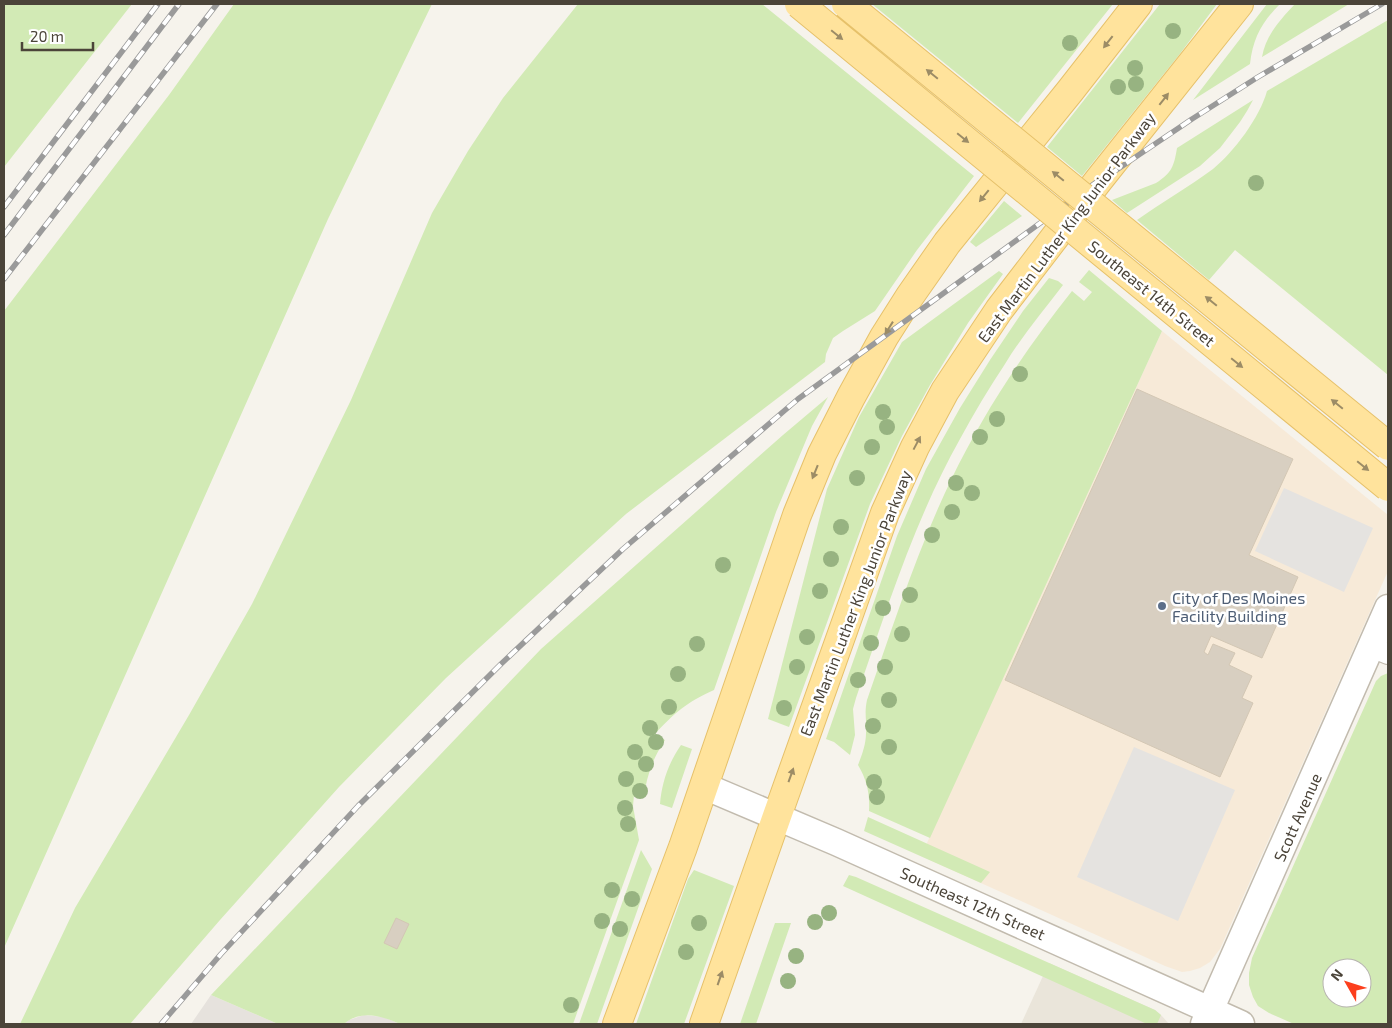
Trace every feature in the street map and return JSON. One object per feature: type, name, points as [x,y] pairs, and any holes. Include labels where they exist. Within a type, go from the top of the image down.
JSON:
[{"type":"main road","name":"Southeast 14th Street","points":[[799,4],[1388,486]]},
{"type":"main road","name":"Southeast 14th Street","points":[[846,4],[1388,446]]},
{"type":"main road","points":[[618,1024],[704,786],[797,515],[822,454],[850,396],[884,336],[947,243],[1138,4]]},
{"type":"main road","name":"East Martin Luther King Junior Parkway","points":[[704,1024],[776,816],[885,513],[915,447],[941,399],[999,310],[1239,4]]},
{"type":"street","name":"Scott Avenue","points":[[1207,1017],[1380,651],[1388,608]]},
{"type":"street","name":"Southeast 12th Street","points":[[704,786],[776,816],[1207,1017],[1241,1024]]},
{"type":"shaded area","points":[[1162,331],[1388,515],[1388,571],[1220,949],[1210,962],[1200,968],[1182,972],[921,856]]},
{"type":"shaded area","points":[[1284,488],[1373,528],[1344,592],[1255,551]]},
{"type":"shaded area","points":[[1134,747],[1235,790],[1178,921],[1077,877]]},
{"type":"shaded area","points":[[1049,963],[1155,1010],[1169,1024],[1021,1024]]},
{"type":"shaded area","points":[[211,995],[278,1024],[191,1024]]},
{"type":"shaded area","points":[[364,1015],[384,1017],[400,1024],[344,1024],[349,1020]]},
{"type":"green space","points":[[4,4],[132,4],[4,167]]},
{"type":"green space","points":[[234,4],[432,4],[328,219],[4,948],[4,311],[169,95]]},
{"type":"green space","points":[[578,4],[762,4],[974,176],[917,250],[875,311],[833,338],[826,354],[825,362],[626,514],[446,678],[339,787],[130,1024],[20,1024],[75,908],[252,604],[351,400],[432,213],[468,151],[503,98]]},
{"type":"green space","points":[[872,4],[1113,4],[1018,123]]},
{"type":"green space","points":[[1160,4],[1217,4],[1179,55],[1082,176],[1047,147]]},
{"type":"green space","points":[[1267,4],[1280,4],[1259,31],[1253,46],[1250,64],[1193,100]]},
{"type":"green space","points":[[1295,4],[1349,4],[1262,57],[1270,35]]},
{"type":"green space","points":[[1388,20],[1388,375],[1235,250],[1209,280],[1137,220],[1204,176],[1221,162],[1252,123],[1259,112],[1267,91]]},
{"type":"green space","points":[[1253,100],[1240,122],[1220,148],[1200,166],[1127,213],[1112,200],[1156,183],[1166,176],[1175,160],[1177,148]]},
{"type":"green space","points":[[1004,201],[1022,216],[976,247],[970,242]]},
{"type":"green space","points":[[1089,270],[1162,331],[930,838],[869,811],[867,787],[858,765],[865,741],[867,700],[916,561],[951,480],[991,406],[1038,336],[1072,291],[1084,301],[1092,292],[1079,282]]},
{"type":"green space","points":[[999,271],[1003,274],[968,323],[930,385],[902,436],[870,504],[789,727],[768,719],[827,489],[859,417],[902,342]]},
{"type":"green space","points":[[1049,278],[1063,285],[1018,344],[993,382],[965,429],[915,533],[856,698],[853,709],[855,735],[850,755],[834,742],[826,739],[897,536],[926,469],[960,408],[1023,311]]},
{"type":"green space","points":[[828,397],[812,426],[776,512],[714,690],[681,709],[654,735],[665,740],[651,768],[644,798],[634,795],[633,806],[639,840],[573,1024],[400,1024],[372,1015],[364,1015],[351,1019],[344,1024],[278,1024],[211,995],[541,649]]},
{"type":"green space","points":[[1388,673],[1388,1024],[1294,1024],[1258,1006],[1249,985],[1252,958],[1376,681]]},
{"type":"green space","points":[[681,745],[692,749],[672,808],[660,804],[661,796],[669,766]]},
{"type":"green space","points":[[868,817],[990,872],[981,883],[864,831]]},
{"type":"green space","points":[[641,850],[652,869],[597,1024],[579,1024]]},
{"type":"green space","points":[[694,870],[734,886],[684,1024],[636,1024],[688,879]]},
{"type":"green space","points":[[849,875],[1155,1010],[1161,1015],[1157,1024],[1147,1024],[843,886]]},
{"type":"green space","points":[[775,923],[791,923],[756,1024],[740,1024]]},
{"type":"building","name":"City of Des Moines Facility Building","points":[[1137,389],[1293,459],[1249,555],[1298,577],[1262,658],[1211,636],[1204,652],[1208,655],[1213,644],[1235,653],[1229,665],[1252,676],[1242,698],[1253,703],[1220,777],[1005,680]]},
{"type":"building","points":[[396,918],[409,924],[397,949],[384,943]]},
{"type":"railway","points":[[4,207],[158,4]]},
{"type":"railway","points":[[4,235],[179,4]]},
{"type":"railway","points":[[4,279],[217,4]]},
{"type":"railway","points":[[161,1024],[221,954],[358,806],[501,664],[623,549],[798,399],[1098,181],[1258,77],[1382,4]]},
{"type":"place","name":"City of Des Moines Facility Building","points":[[1162,606]]}]
